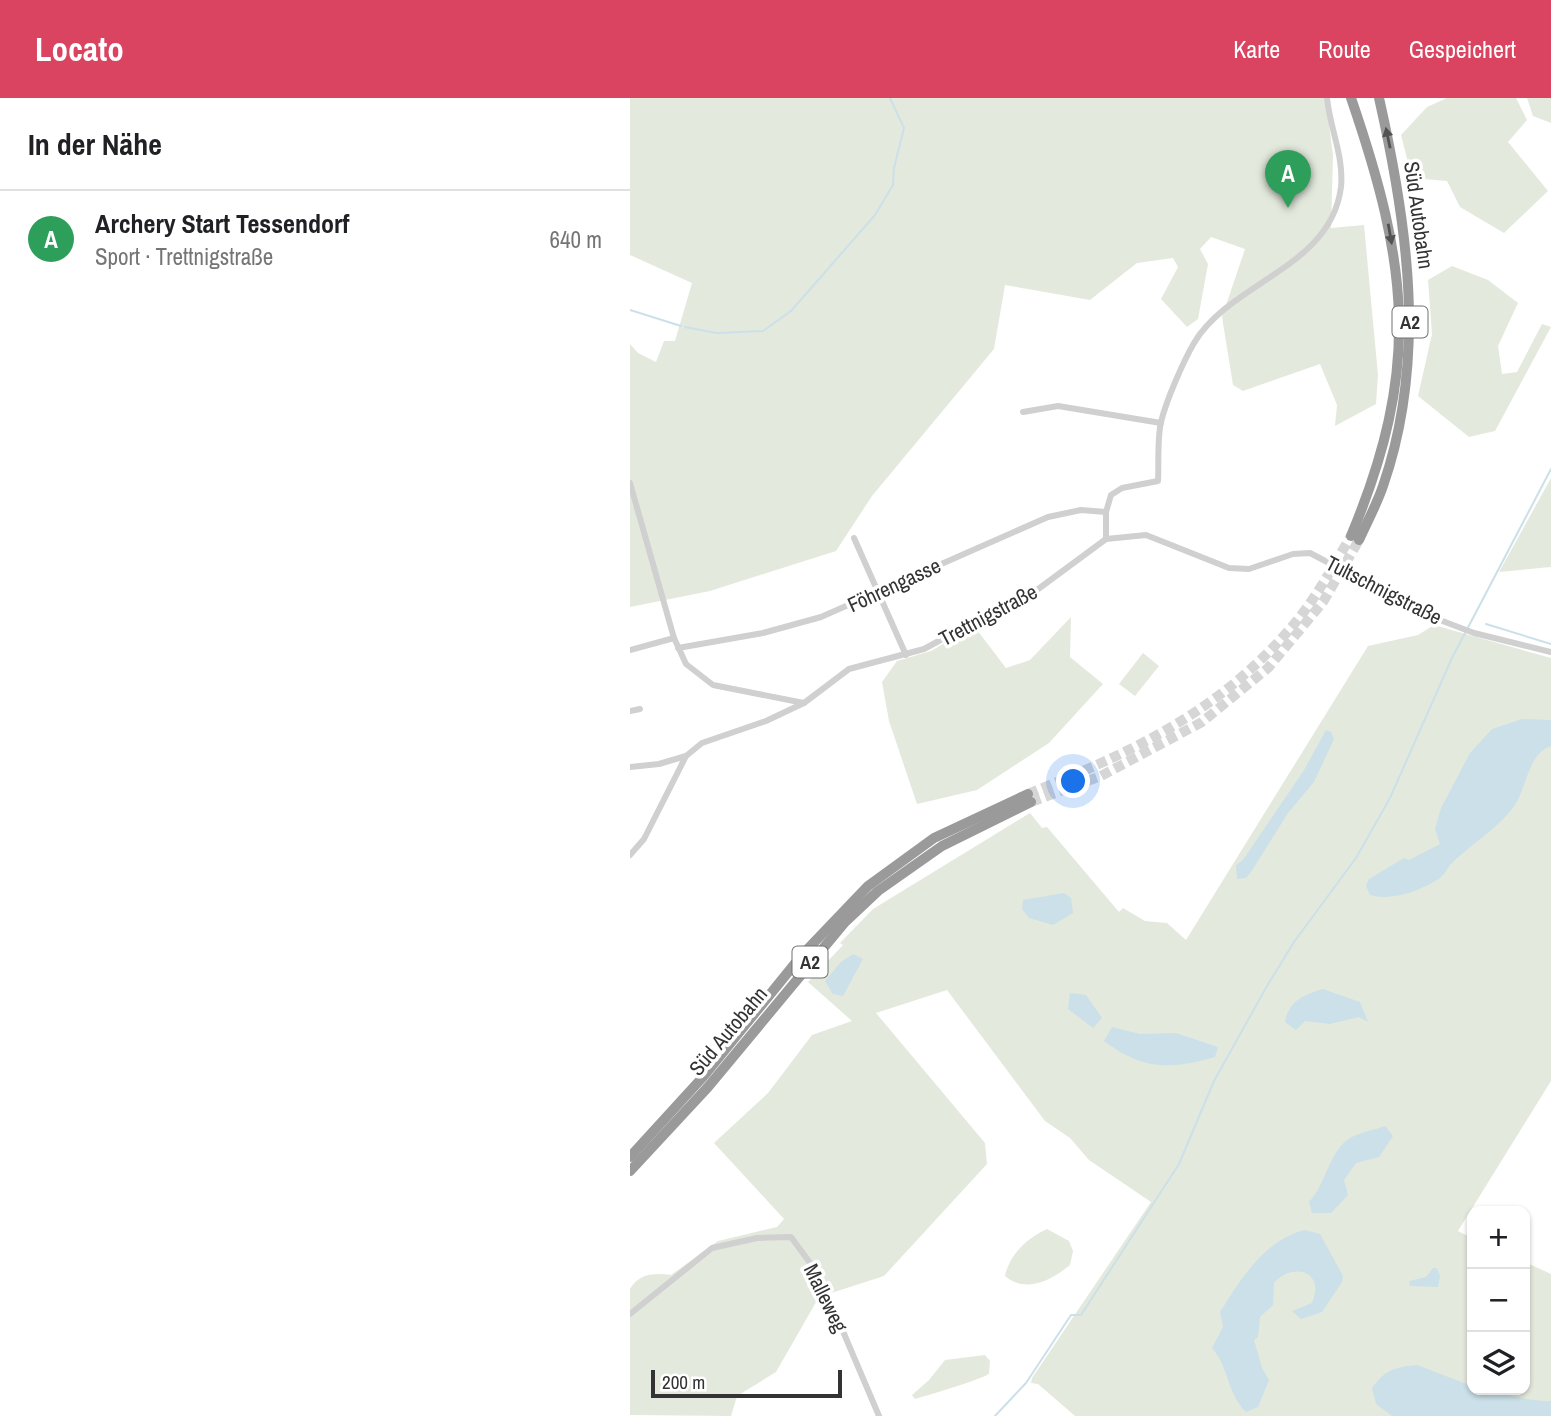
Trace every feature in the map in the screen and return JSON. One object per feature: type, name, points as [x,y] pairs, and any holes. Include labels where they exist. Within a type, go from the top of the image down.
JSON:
[{"type":"highway","name":"Süd Autobahn","points":[[1351,98],[1390,230],[1400,325],[1396,383],[1387,437],[1355,538],[1383,487],[1396,442],[1409,353],[1410,300],[1404,227],[1379,98]]},
{"type":"highway","name":"Süd Autobahn","points":[[630,1157],[702,1078],[820,936],[868,887],[933,838],[1029,798],[942,846],[878,891],[845,922],[708,1087],[630,1171]]},
{"type":"street","points":[[1106,539],[1106,513],[1111,495],[1122,488],[1158,481],[1161,423],[1194,343],[1210,324],[1244,293],[1269,279],[1308,249],[1326,229],[1341,188],[1341,156],[1327,98]]},
{"type":"street","points":[[1023,412],[1058,406],[1161,423]]},
{"type":"street","points":[[630,483],[674,638],[689,668],[713,685],[804,702]]},
{"type":"street","name":"Föhrengasse","points":[[678,648],[806,622],[878,594],[917,573],[1048,517],[1081,510],[1106,513]]},
{"type":"street","name":"Tultschnigstraße","points":[[1106,539],[1146,536],[1229,568],[1249,569],[1293,554],[1310,553],[1326,559],[1402,604],[1460,628],[1551,652]]},
{"type":"street","points":[[854,538],[906,655]]},
{"type":"street","name":"Trettnigstraße","points":[[686,756],[709,739],[766,721],[804,702],[849,669],[906,655],[1022,601],[1106,539]]},
{"type":"street","points":[[630,650],[674,638]]},
{"type":"street","points":[[630,711],[640,709]]},
{"type":"street","points":[[630,767],[659,764],[686,756]]},
{"type":"street","points":[[630,855],[644,839],[686,756]]},
{"type":"street","name":"Malleweg","points":[[630,1314],[712,1248],[757,1238],[791,1237],[819,1275],[879,1416]]},
{"type":"shaded area","points":[[630,98],[1326,98],[1333,156],[1331,228],[1364,225],[1378,375],[1376,404],[1335,426],[1337,405],[1320,364],[1243,391],[1233,385],[1222,317],[1245,249],[1211,237],[1200,249],[1208,264],[1198,319],[1187,327],[1161,299],[1178,267],[1173,258],[1137,263],[1090,300],[1005,285],[994,349],[872,496],[836,551],[710,591],[630,607],[630,344],[638,353],[656,362],[664,341],[675,341],[692,283],[630,255]]},
{"type":"shaded area","points":[[1447,98],[1516,98],[1527,120],[1508,142],[1548,191],[1504,233],[1460,207],[1447,181],[1412,178],[1401,135],[1427,107]]},
{"type":"shaded area","points":[[1527,98],[1551,98],[1551,123],[1533,116]]},
{"type":"shaded area","points":[[1452,266],[1488,280],[1518,303],[1498,346],[1502,374],[1517,372],[1542,324],[1551,327],[1495,431],[1469,437],[1418,396],[1432,334],[1428,280]]},
{"type":"shaded area","points":[[1551,478],[1551,567],[1499,572]]},
{"type":"shaded area","points":[[1071,617],[1070,657],[1103,684],[1049,743],[977,790],[917,804],[889,721],[882,682],[897,661],[931,651],[974,626],[1006,668],[1030,660]]},
{"type":"shaded area","points":[[1434,625],[1551,658],[1551,1081],[1474,1206],[1467,1206],[1467,1216],[1458,1231],[1467,1236],[1467,1395],[1530,1395],[1530,1264],[1551,1274],[1551,1416],[1075,1416],[1038,1384],[1031,1383],[1032,1378],[1151,1202],[1089,1160],[1070,1138],[1045,1121],[947,990],[876,1013],[985,1143],[987,1164],[884,1276],[819,1297],[776,1372],[737,1396],[731,1416],[630,1415],[630,1289],[638,1280],[648,1275],[671,1275],[718,1241],[777,1227],[784,1219],[714,1143],[768,1093],[812,1035],[852,1021],[808,982],[873,909],[1030,813],[1042,828],[1047,827],[1119,912],[1123,908],[1145,921],[1167,923],[1186,940],[1368,646],[1418,635]]},
{"type":"shaded area","points":[[1143,653],[1159,666],[1135,696],[1119,684]]},
{"type":"shaded area","points":[[1047,1229],[1069,1241],[1073,1251],[1070,1265],[1039,1283],[1021,1284],[1005,1276],[1010,1261],[1020,1248]]},
{"type":"shaded area","points":[[985,1355],[990,1361],[989,1374],[915,1399],[912,1395],[945,1360]]},
{"type":"water","points":[[1522,719],[1551,720],[1551,746],[1537,756],[1515,805],[1508,814],[1451,864],[1437,880],[1404,894],[1387,897],[1370,895],[1366,886],[1369,879],[1404,858],[1409,860],[1440,844],[1435,829],[1441,808],[1470,753],[1492,729]]},
{"type":"water","points":[[1326,730],[1331,732],[1334,739],[1314,782],[1288,813],[1251,872],[1246,878],[1237,879],[1236,865],[1243,860],[1304,770]]},
{"type":"water","points":[[1064,893],[1071,898],[1073,913],[1053,925],[1029,918],[1022,909],[1023,900]]},
{"type":"water","points":[[853,954],[863,959],[843,996],[833,994],[825,981],[841,962]]},
{"type":"water","points":[[1323,989],[1360,1002],[1368,1022],[1359,1017],[1330,1024],[1305,1021],[1296,1030],[1285,1022],[1290,1009],[1298,1000]]},
{"type":"water","points":[[1070,993],[1086,995],[1102,1018],[1093,1028],[1068,1009]]},
{"type":"water","points":[[1112,1027],[1140,1034],[1176,1033],[1218,1047],[1215,1057],[1184,1064],[1157,1065],[1131,1058],[1104,1041]]},
{"type":"water","points":[[1385,1126],[1393,1136],[1379,1157],[1356,1163],[1344,1180],[1348,1195],[1331,1213],[1312,1213],[1309,1202],[1335,1153],[1355,1135]]},
{"type":"water","points":[[1305,1230],[1320,1234],[1343,1276],[1342,1282],[1322,1312],[1301,1319],[1292,1311],[1312,1303],[1315,1292],[1311,1276],[1305,1273],[1289,1273],[1274,1283],[1273,1305],[1260,1317],[1258,1337],[1254,1340],[1262,1368],[1269,1380],[1258,1407],[1246,1412],[1235,1397],[1222,1363],[1212,1348],[1223,1327],[1220,1312],[1255,1262],[1277,1242]]},
{"type":"water","points":[[1433,1268],[1437,1268],[1440,1276],[1438,1287],[1410,1286],[1409,1281],[1426,1277]]},
{"type":"water","points":[[1417,1365],[1467,1384],[1467,1395],[1507,1395],[1551,1401],[1551,1416],[1392,1416],[1376,1404],[1372,1388],[1391,1370]]},
{"type":"waterway","points":[[685,327],[716,333],[763,331],[791,311],[875,215],[893,185],[894,168],[904,128],[890,98]]},
{"type":"waterway","points":[[630,310],[681,326]]},
{"type":"waterway","points":[[995,1416],[1026,1383],[1071,1315],[1081,1315],[1179,1164],[1214,1081],[1267,986],[1294,942],[1356,858],[1390,798],[1452,658],[1551,469]]},
{"type":"waterway","points":[[1486,624],[1551,644]]},
{"type":"tunnel","points":[[1028,794],[1101,763],[1169,729],[1231,686],[1261,660],[1307,608],[1351,536]]},
{"type":"tunnel","points":[[1031,802],[1101,776],[1202,722],[1268,668],[1323,602],[1359,540]]},
{"type":"place","name":"Archery Start Tessendorf","points":[[1288,208]]}]
